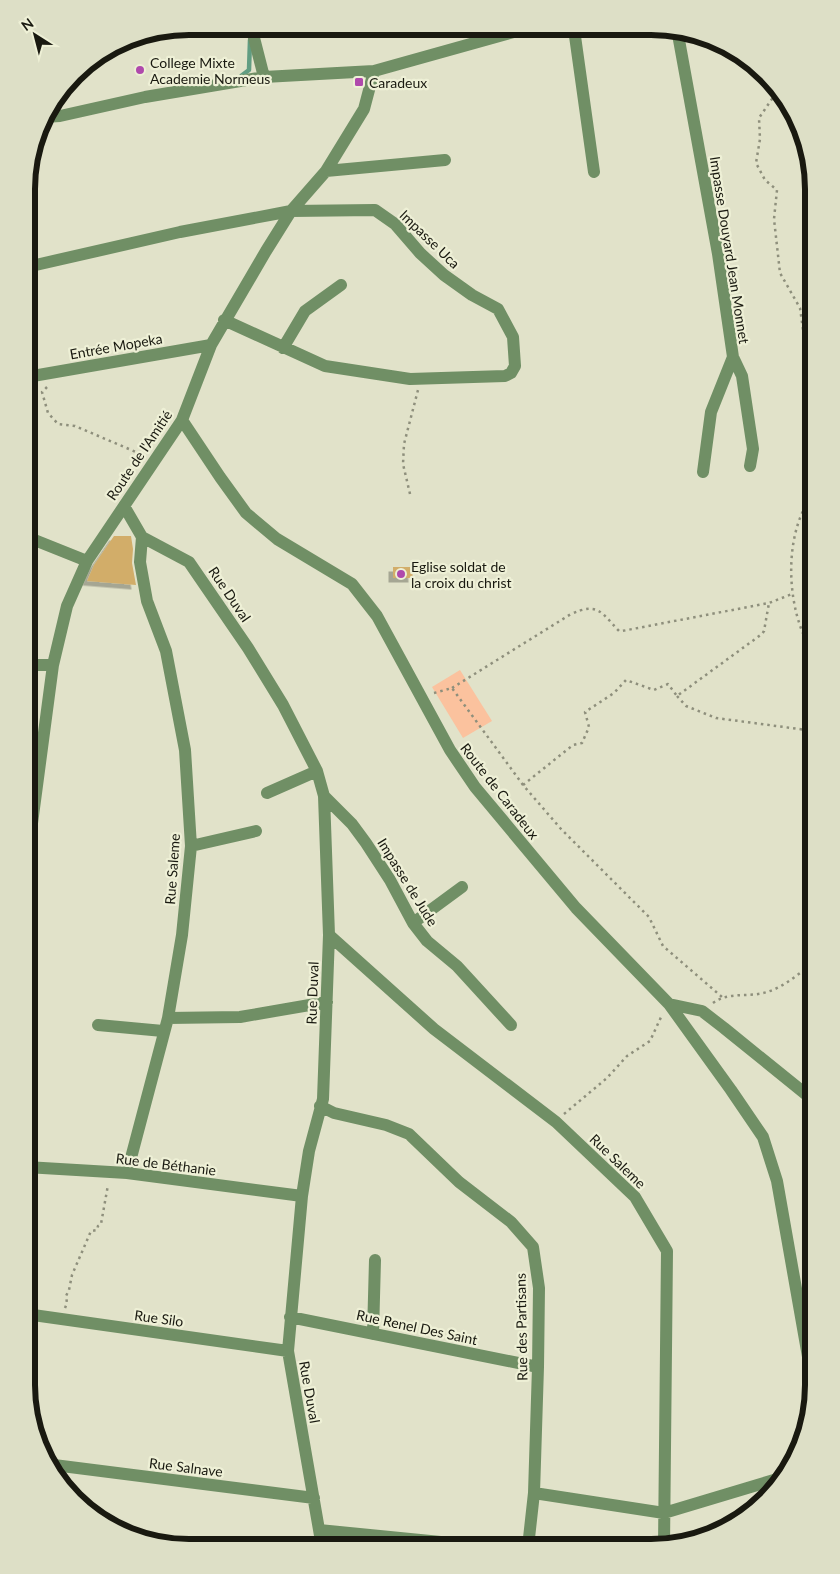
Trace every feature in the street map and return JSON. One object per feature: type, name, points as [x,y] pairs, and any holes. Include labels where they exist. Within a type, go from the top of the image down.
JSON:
[{"type":"street","points":[[253,35],[264,77]]},
{"type":"street","points":[[54,116],[145,97],[264,77],[374,71],[503,35]]},
{"type":"street","points":[[575,35],[594,172]]},
{"type":"street","name":"Impasse Douyard Jean Monnet","points":[[679,38],[718,254],[732,357],[711,412],[703,472]]},
{"type":"street","name":"Route de l'Amitié","points":[[35,781],[53,666],[67,606],[87,561],[182,420],[211,345],[224,320],[291,211],[326,171],[364,109],[374,71]]},
{"type":"street","points":[[326,171],[445,160]]},
{"type":"street","name":"Impasse Uca","points":[[35,265],[180,232],[291,211],[375,210],[396,224],[420,253],[444,275],[472,295],[498,309],[513,338],[515,366],[511,373],[505,376],[420,379]]},
{"type":"street","points":[[283,348],[305,311],[341,285]]},
{"type":"street","points":[[224,320],[325,366],[420,379]]},
{"type":"street","name":"Entrée Mopeka","points":[[35,376],[211,345]]},
{"type":"street","points":[[732,357],[742,376],[753,449],[750,466]]},
{"type":"street","name":"Route de Caradeux","points":[[182,420],[246,513],[277,539],[352,584],[377,616],[450,750],[481,794],[576,908],[668,1004],[732,1090],[763,1138],[777,1180],[805,1339]]},
{"type":"street","points":[[124,506],[142,537]]},
{"type":"street","name":"Rue Duval","points":[[142,537],[190,562],[248,648],[283,705],[317,771],[324,796],[329,935],[323,1098],[309,1151],[302,1196],[288,1351],[321,1539]]},
{"type":"street","name":"Rue Saleme","points":[[121,1172],[168,1018],[182,936],[191,846],[185,750],[166,651],[147,601],[140,562],[142,537]]},
{"type":"street","points":[[35,541],[87,561]]},
{"type":"street","points":[[35,665],[53,666]]},
{"type":"street","points":[[267,793],[317,771]]},
{"type":"street","name":"Impasse de Jude","points":[[324,796],[352,824],[366,843],[390,880],[413,923],[427,941],[457,966],[511,1025]]},
{"type":"street","points":[[191,846],[256,831]]},
{"type":"street","points":[[413,923],[462,887]]},
{"type":"street","name":"Rue Saleme","points":[[329,935],[434,1029],[556,1122],[635,1197],[667,1251],[664,1538]]},
{"type":"street","points":[[168,1018],[240,1017],[327,1002]]},
{"type":"street","points":[[668,1004],[702,1011],[805,1093]]},
{"type":"street","points":[[98,1025],[163,1031]]},
{"type":"street","name":"Rue des Partisans","points":[[320,1106],[334,1113],[386,1125],[408,1134],[459,1182],[510,1222],[532,1247],[539,1288],[534,1492],[529,1539]]},
{"type":"street","name":"Rue de Béthanie","points":[[35,1167],[121,1172],[302,1196]]},
{"type":"street","points":[[373,1334],[375,1260]]},
{"type":"street","name":"Rue Silo","points":[[35,1315],[288,1351]]},
{"type":"street","name":"Rue Renel Des Saint","points":[[290,1317],[538,1368]]},
{"type":"street","name":"Rue Salnave","points":[[58,1466],[314,1498]]},
{"type":"street","points":[[534,1492],[664,1513],[771,1481]]},
{"type":"street","points":[[319,1530],[410,1539]]},
{"type":"path","points":[[774,96],[759,118],[760,139],[756,163],[765,180],[777,190],[774,218],[780,273],[800,308],[805,344]]},
{"type":"path","points":[[62,371],[42,392],[48,413],[58,424],[75,426],[154,460]]},
{"type":"path","points":[[410,494],[403,464],[404,444],[420,379]]},
{"type":"path","points":[[805,505],[798,518],[792,558],[792,594],[805,636]]},
{"type":"path","points":[[420,697],[452,688],[571,614],[585,608],[595,609],[602,613],[619,631],[622,631],[769,602],[792,594]]},
{"type":"path","points":[[677,696],[762,634],[769,602]]},
{"type":"path","points":[[523,785],[573,745],[582,743],[589,727],[585,712],[614,694],[626,680],[654,690],[668,684],[686,706],[716,718],[805,730]]},
{"type":"path","points":[[452,688],[523,785],[561,829],[649,918],[663,946],[722,997]]},
{"type":"path","points":[[702,1011],[722,997],[767,992],[795,977],[805,969]]},
{"type":"path","points":[[556,1122],[607,1078],[627,1056],[650,1041],[668,1004]]},
{"type":"path","points":[[61,1319],[67,1304],[66,1296],[78,1258],[92,1231],[97,1230],[101,1224],[106,1188],[121,1172]]},
{"type":"shaded area","points":[[460,670],[492,721],[463,738],[432,687]]},
{"type":"building","points":[[114,536],[131,536],[133,549],[132,563],[136,585],[87,581],[94,565]]},
{"type":"building","points":[[393,567],[412,567],[413,578],[393,578]]},
{"type":"waterway","points":[[241,76],[249,70],[250,40]]},
{"type":"place","name":"College Mixte Academie Normeus","points":[[140,70]]},
{"type":"place","name":"Caradeux","points":[[359,82]]},
{"type":"place","name":"Eglise soldat de la croix du christ","points":[[401,574]]}]
